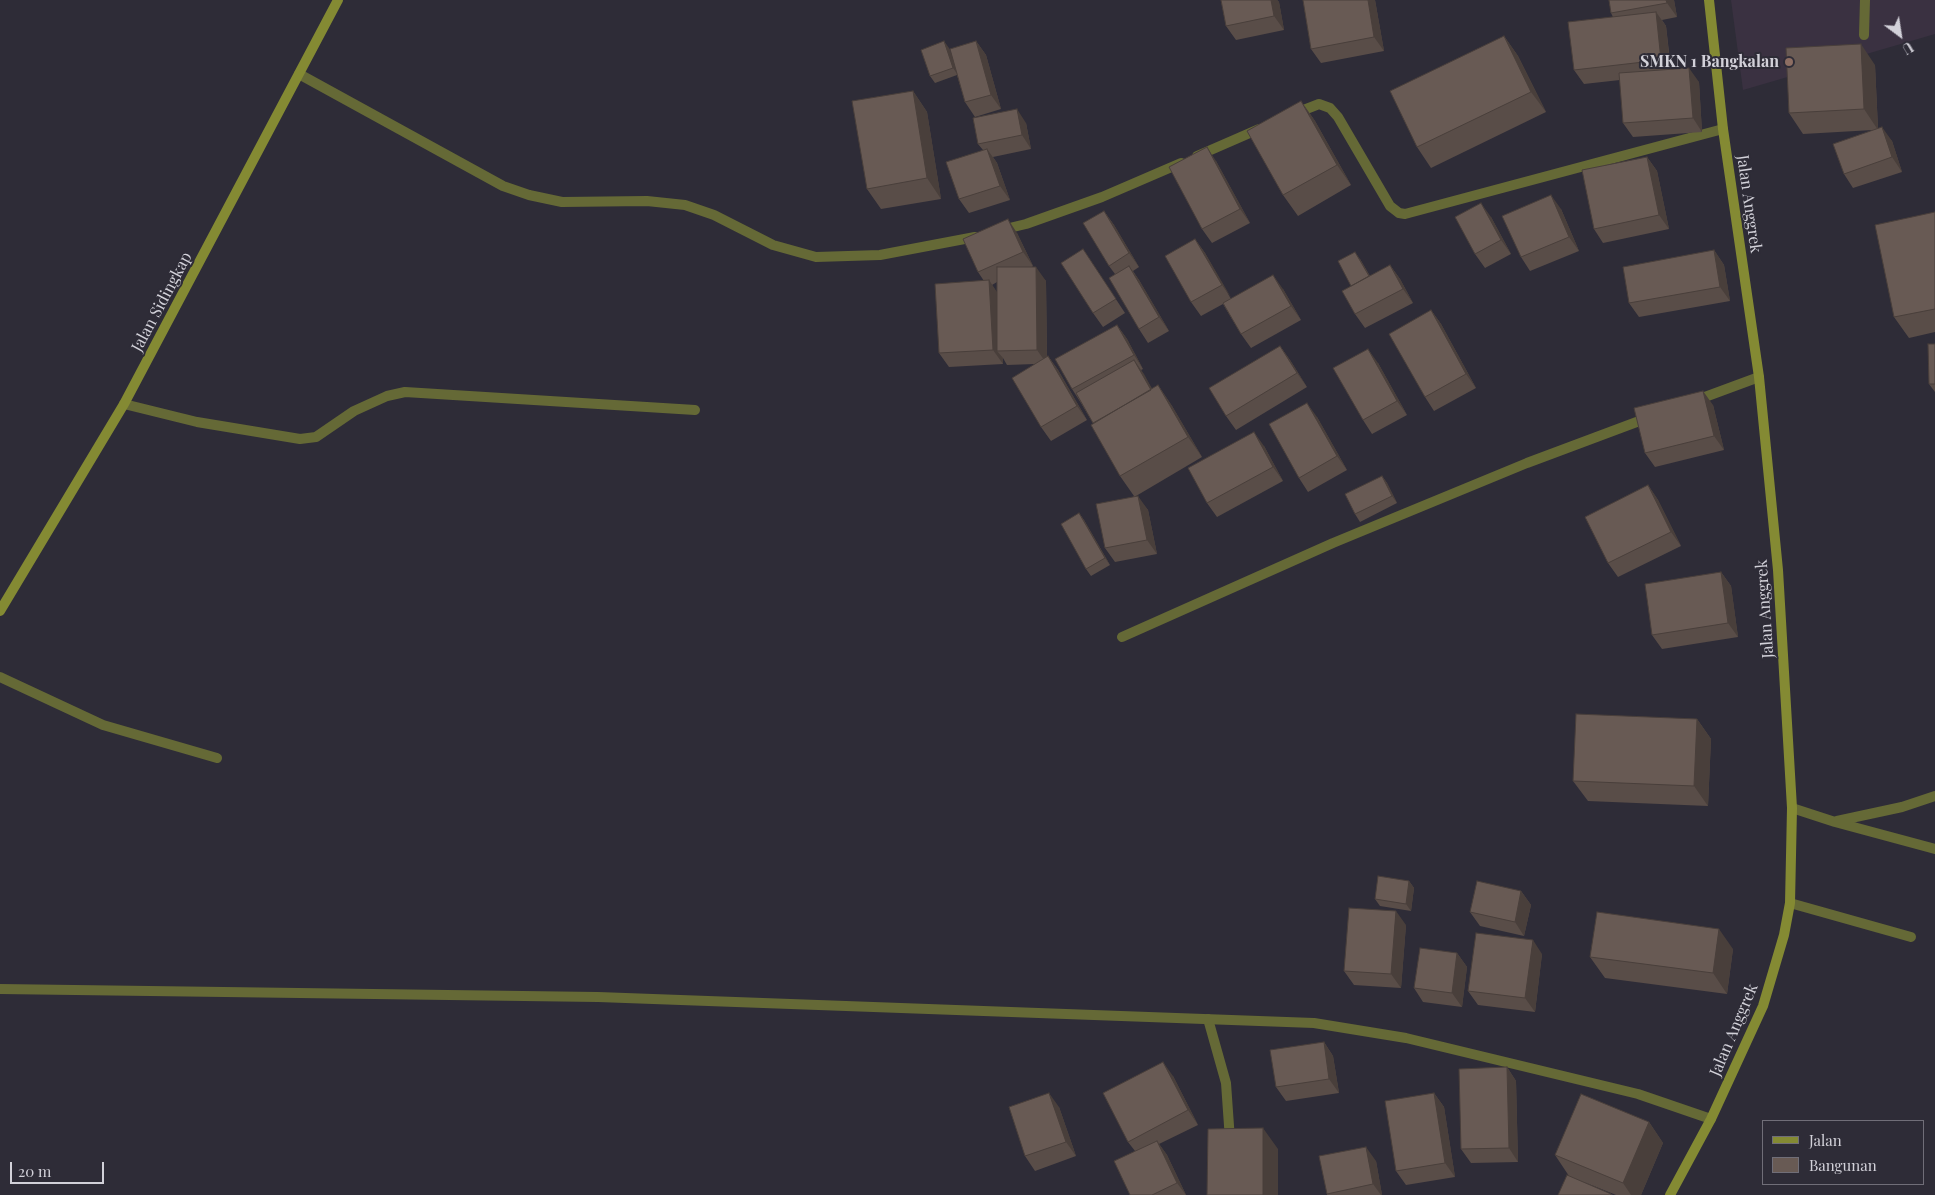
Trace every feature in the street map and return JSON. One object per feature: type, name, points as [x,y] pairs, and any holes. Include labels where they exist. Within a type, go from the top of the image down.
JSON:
[{"type":"street","name":"Jalan Sidingkap","points":[[0,610],[124,404],[338,0]]},
{"type":"street","name":"Jalan Anggrek","points":[[1670,1195],[1711,1119],[1763,1006],[1784,936],[1790,903],[1792,808],[1778,570],[1759,377],[1723,129],[1709,0]]},
{"type":"street","points":[[1864,35],[1865,0]]},
{"type":"street","points":[[299,74],[503,186],[529,195],[562,202],[647,201],[685,205],[714,215],[773,245],[816,257],[880,255],[947,244],[1026,224],[1102,197],[1271,124]]},
{"type":"street","points":[[1288,116],[1319,104],[1330,108],[1338,117],[1390,206],[1399,213],[1405,214],[1723,129]]},
{"type":"street","points":[[1684,405],[1759,377]]},
{"type":"street","points":[[124,404],[196,422],[300,439],[316,437],[354,411],[387,396],[405,392],[695,410]]},
{"type":"street","points":[[1122,637],[1333,543],[1490,478],[1657,415]]},
{"type":"street","points":[[0,678],[103,725],[217,758]]},
{"type":"street","points":[[1835,822],[1902,807],[1935,796]]},
{"type":"street","points":[[1792,808],[1835,822],[1935,849]]},
{"type":"street","points":[[1790,903],[1911,937]]},
{"type":"street","points":[[0,989],[598,997],[1314,1023],[1406,1038],[1638,1094],[1711,1119]]},
{"type":"street","points":[[1208,1019],[1226,1083],[1230,1140]]},
{"type":"shaded area","name":"SMKN 1 Bangkalan","points":[[1731,0],[1935,0],[1935,34],[1743,90]]},
{"type":"building","points":[[1221,0],[1271,0],[1274,16],[1226,26]]},
{"type":"building","points":[[1303,0],[1368,0],[1374,37],[1311,49]]},
{"type":"building","points":[[1609,0],[1666,0],[1667,3],[1611,13]]},
{"type":"building","points":[[1656,12],[1661,60],[1574,70],[1568,22]]},
{"type":"building","points":[[1504,36],[1531,92],[1417,147],[1390,91]]},
{"type":"building","points":[[944,41],[953,68],[930,76],[921,50]]},
{"type":"building","points":[[976,41],[991,95],[965,102],[950,49]]},
{"type":"building","points":[[1861,44],[1864,109],[1789,113],[1786,48]]},
{"type":"building","points":[[1689,68],[1693,118],[1623,123],[1619,73]]},
{"type":"building","points":[[913,91],[927,178],[867,189],[852,101]]},
{"type":"building","points":[[1301,101],[1337,165],[1283,195],[1247,131]]},
{"type":"building","points":[[1017,109],[1022,135],[978,144],[973,118]]},
{"type":"building","points":[[1882,127],[1892,157],[1844,174],[1833,144]]},
{"type":"building","points":[[1207,147],[1240,209],[1202,229],[1169,167]]},
{"type":"building","points":[[987,149],[1000,186],[959,199],[946,162]]},
{"type":"building","points":[[1647,157],[1659,215],[1594,229],[1582,170]]},
{"type":"building","points":[[1551,195],[1569,237],[1521,257],[1502,216]]},
{"type":"building","points":[[1481,203],[1501,240],[1475,254],[1455,217]]},
{"type":"building","points":[[1104,211],[1129,253],[1109,266],[1083,223]]},
{"type":"building","points":[[1935,212],[1935,309],[1894,317],[1875,225]]},
{"type":"building","points":[[1008,219],[1023,252],[978,272],[963,239]]},
{"type":"building","points":[[1195,239],[1222,285],[1191,302],[1165,256]]},
{"type":"building","points":[[1083,249],[1116,299],[1093,313],[1061,263]]},
{"type":"building","points":[[1714,250],[1720,287],[1629,303],[1623,267]]},
{"type":"building","points":[[1355,252],[1369,276],[1351,286],[1338,261]]},
{"type":"building","points":[[1390,265],[1403,289],[1355,314],[1342,291]]},
{"type":"building","points":[[1129,266],[1159,317],[1139,329],[1109,278]]},
{"type":"building","points":[[997,267],[1036,267],[1037,350],[997,351]]},
{"type":"building","points":[[1273,275],[1291,306],[1241,334],[1223,303]]},
{"type":"building","points":[[989,280],[993,350],[939,353],[935,284]]},
{"type":"building","points":[[1431,310],[1466,374],[1425,397],[1389,334]]},
{"type":"building","points":[[1117,325],[1134,355],[1072,389],[1055,359]]},
{"type":"building","points":[[1928,344],[1935,344],[1935,384],[1929,384]]},
{"type":"building","points":[[1280,346],[1297,373],[1226,416],[1209,388]]},
{"type":"building","points":[[1368,349],[1397,401],[1363,420],[1333,368]]},
{"type":"building","points":[[1048,356],[1077,406],[1041,427],[1012,378]]},
{"type":"building","points":[[1134,360],[1151,390],[1093,423],[1076,393]]},
{"type":"building","points":[[1158,385],[1188,437],[1120,476],[1091,425]]},
{"type":"building","points":[[1703,391],[1714,436],[1645,453],[1634,408]]},
{"type":"building","points":[[1307,403],[1337,456],[1299,478],[1269,424]]},
{"type":"building","points":[[1254,432],[1273,467],[1207,503],[1188,468]]},
{"type":"building","points":[[1382,476],[1392,496],[1355,514],[1345,494]]},
{"type":"building","points":[[1648,485],[1671,532],[1608,563],[1585,517]]},
{"type":"building","points":[[1138,496],[1147,540],[1105,548],[1096,504]]},
{"type":"building","points":[[1079,513],[1105,558],[1086,569],[1061,524]]},
{"type":"building","points":[[1721,572],[1728,623],[1652,635],[1645,584]]},
{"type":"building","points":[[1576,714],[1697,719],[1694,786],[1573,781]]},
{"type":"building","points":[[1378,876],[1409,881],[1406,904],[1375,899]]},
{"type":"building","points":[[1477,881],[1521,891],[1515,922],[1470,912]]},
{"type":"building","points":[[1349,908],[1396,911],[1391,974],[1344,971]]},
{"type":"building","points":[[1597,912],[1719,929],[1713,973],[1590,957]]},
{"type":"building","points":[[1476,933],[1533,940],[1525,998],[1468,991]]},
{"type":"building","points":[[1420,948],[1457,953],[1452,993],[1414,988]]},
{"type":"building","points":[[1324,1042],[1329,1079],[1276,1087],[1270,1050]]},
{"type":"building","points":[[1163,1062],[1188,1110],[1128,1142],[1103,1093]]},
{"type":"building","points":[[1507,1067],[1509,1148],[1461,1149],[1459,1069]]},
{"type":"building","points":[[1049,1093],[1066,1142],[1025,1156],[1009,1107]]},
{"type":"building","points":[[1434,1093],[1445,1163],[1396,1171],[1385,1101]]},
{"type":"building","points":[[1581,1094],[1649,1122],[1623,1183],[1555,1155]]},
{"type":"building","points":[[1263,1128],[1263,1195],[1207,1195],[1208,1129]]},
{"type":"building","points":[[1157,1141],[1177,1183],[1152,1195],[1130,1195],[1114,1161]]},
{"type":"building","points":[[1366,1147],[1373,1184],[1327,1194],[1319,1156]]},
{"type":"building","points":[[1567,1175],[1611,1194],[1611,1195],[1558,1195]]},
{"type":"place","name":"SMKN 1 Bangkalan","points":[[1789,62]]}]
